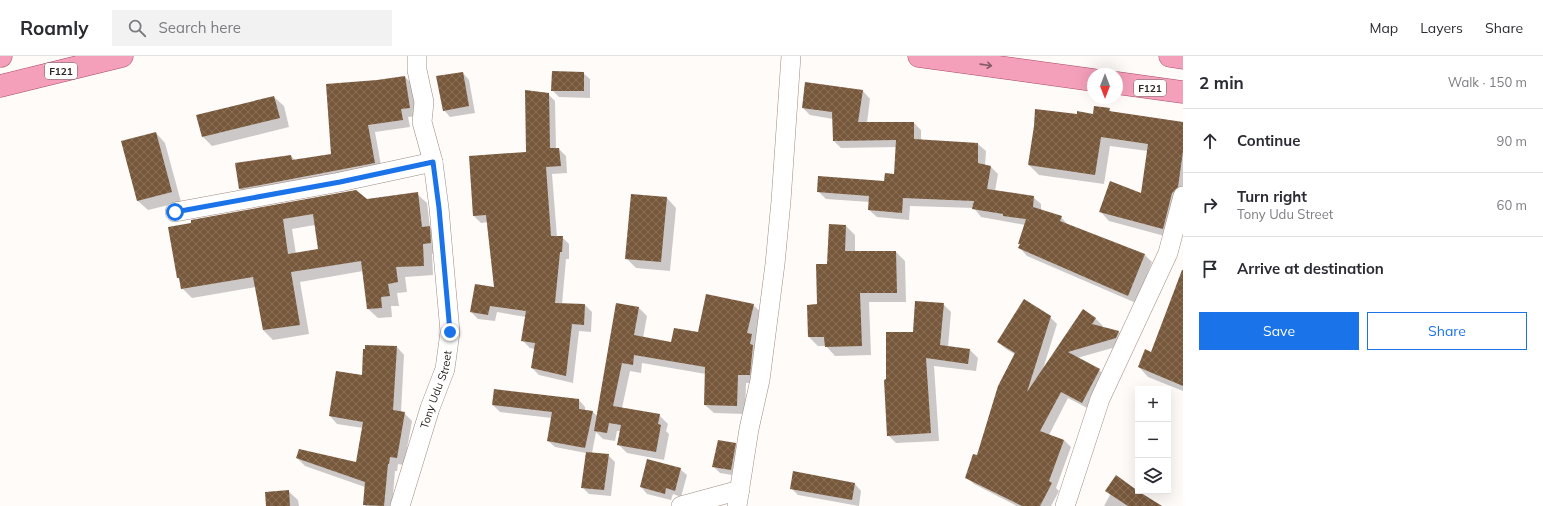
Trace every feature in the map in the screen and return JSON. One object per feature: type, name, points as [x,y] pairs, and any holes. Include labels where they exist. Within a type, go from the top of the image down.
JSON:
[{"type":"main road","name":"F121","points":[[0,86],[122,56]]},
{"type":"main road","points":[[920,56],[1087,79]]},
{"type":"main road","points":[[1170,56],[1183,58]]},
{"type":"main road","name":"F121","points":[[1123,84],[1183,92]]},
{"type":"street","name":"Tony Udu Street","points":[[400,506],[430,408],[445,369],[449,339],[440,215],[433,162],[422,122],[424,102],[417,70],[418,56]]},
{"type":"street","points":[[681,506],[738,498],[765,367],[781,201],[791,56]]},
{"type":"street","points":[[175,212],[340,182],[433,162]]},
{"type":"street","points":[[1065,506],[1100,399],[1168,253],[1183,196]]},
{"type":"building","points":[[552,71],[584,72],[584,91],[551,91]]},
{"type":"building","points":[[463,72],[469,106],[443,111],[436,76]]},
{"type":"building","points":[[405,76],[410,108],[401,109],[403,120],[368,125],[375,163],[239,189],[235,163],[291,155],[292,160],[331,154],[326,84]]},
{"type":"building","points":[[805,82],[863,90],[858,122],[914,122],[914,139],[978,143],[978,163],[991,166],[987,189],[1034,196],[1033,207],[1062,216],[1060,221],[1145,254],[1128,296],[1018,248],[1026,219],[1003,216],[1003,214],[972,209],[974,201],[903,198],[902,213],[868,210],[869,196],[817,192],[818,176],[884,181],[885,173],[894,174],[896,140],[833,141],[832,112],[802,108]]},
{"type":"building","points":[[525,90],[549,93],[550,148],[559,148],[561,166],[546,167],[551,236],[563,236],[555,303],[585,304],[584,325],[572,324],[566,376],[531,368],[535,343],[521,341],[526,311],[490,306],[488,315],[470,312],[475,284],[494,287],[486,215],[473,216],[469,156],[526,152]]},
{"type":"building","points":[[274,96],[280,118],[202,137],[196,115]]},
{"type":"building","points":[[1094,106],[1110,108],[1109,111],[1183,122],[1183,151],[1178,187],[1172,193],[1163,229],[1099,212],[1110,181],[1141,193],[1148,144],[1101,137],[1095,175],[1028,165],[1035,109],[1077,114],[1077,111],[1093,114]]},
{"type":"building","points":[[156,132],[172,192],[137,201],[121,141]]},
{"type":"building","points":[[356,190],[367,199],[418,192],[422,227],[430,226],[431,243],[423,244],[424,266],[396,267],[398,282],[388,284],[390,296],[381,297],[382,308],[367,309],[361,261],[291,272],[300,325],[263,330],[253,277],[181,289],[179,278],[177,278],[168,227],[191,223],[191,220]],"holes":[[[313,214],[318,249],[288,254],[283,219]]]},
{"type":"building","points":[[631,194],[667,197],[661,262],[625,259]]},
{"type":"building","points":[[829,224],[846,225],[845,251],[896,251],[897,293],[860,293],[862,346],[825,347],[824,337],[808,337],[807,305],[817,304],[816,264],[827,264]]},
{"type":"building","points":[[1182,270],[1183,386],[1138,367],[1145,349],[1151,352]]},
{"type":"building","points":[[706,294],[754,304],[747,333],[752,334],[750,344],[753,345],[750,375],[738,375],[737,406],[704,405],[705,367],[634,355],[633,365],[622,363],[613,406],[660,414],[658,424],[661,425],[656,452],[617,445],[621,425],[609,423],[607,433],[594,431],[616,303],[639,307],[634,335],[671,342],[674,328],[698,332]]},
{"type":"building","points":[[1024,299],[1051,316],[1027,392],[1083,309],[1096,318],[1092,324],[1119,331],[1116,338],[1068,352],[1100,369],[1082,403],[1061,392],[1040,431],[1064,440],[1049,481],[1052,483],[1040,506],[1022,506],[965,478],[973,454],[977,455],[998,386],[1015,353],[997,342]]},
{"type":"building","points":[[915,301],[944,303],[940,345],[970,349],[968,364],[926,358],[931,433],[887,436],[884,380],[886,379],[886,332],[913,332]]},
{"type":"building","points":[[365,345],[397,346],[393,410],[405,412],[397,458],[390,457],[388,464],[384,506],[363,505],[365,482],[296,458],[299,449],[356,462],[363,422],[329,416],[336,371],[362,375],[363,349],[365,349]]},
{"type":"building","points":[[494,389],[579,399],[579,409],[593,411],[585,448],[547,441],[552,412],[492,405]]},
{"type":"building","points":[[718,440],[736,443],[731,470],[712,467]]},
{"type":"building","points":[[586,452],[609,454],[604,490],[581,488]]},
{"type":"building","points":[[647,459],[681,468],[675,491],[666,488],[665,494],[640,487]]},
{"type":"building","points":[[793,471],[855,483],[852,500],[790,489]]},
{"type":"building","points":[[1116,475],[1135,489],[1135,494],[1143,494],[1162,506],[1128,506],[1105,491]]},
{"type":"building","points":[[289,490],[290,506],[266,506],[265,492]]},
{"type":"route","points":[[175,212],[340,182],[433,162],[439,208],[450,332]]}]
